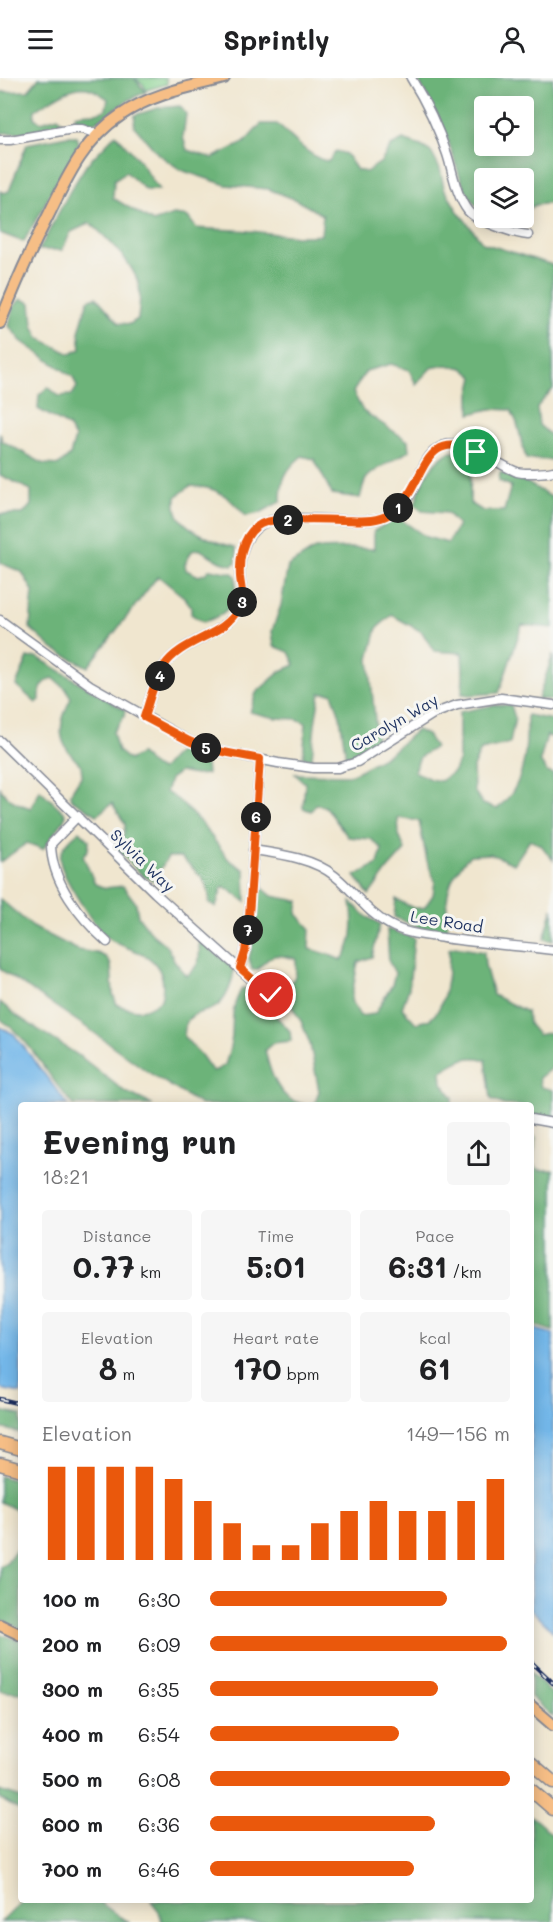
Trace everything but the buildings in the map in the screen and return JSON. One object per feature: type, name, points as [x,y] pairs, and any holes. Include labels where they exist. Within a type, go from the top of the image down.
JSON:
[{"type":"highway","points":[[0,1443],[18,1448]]},
{"type":"highway","points":[[0,1464],[18,1469]]},
{"type":"highway","points":[[534,1766],[553,1782]]},
{"type":"highway","points":[[534,1793],[553,1809]]},
{"type":"main road","points":[[0,322],[19,275],[56,199],[75,164],[97,134],[121,115],[148,100],[224,78]]},
{"type":"main road","points":[[0,1625],[18,1634]]},
{"type":"main road","points":[[534,1709],[553,1725]]},
{"type":"street","points":[[411,78],[426,104],[447,152],[461,199],[469,213],[505,230],[528,236]]},
{"type":"street","points":[[0,140],[73,129],[82,129],[97,134]]},
{"type":"street","points":[[144,717],[165,665],[178,652],[226,623],[238,610],[242,598],[240,560],[246,539],[257,526],[271,521],[289,520],[371,522],[390,515],[404,504],[423,465],[436,450],[452,444],[468,448],[519,473],[553,471]]},
{"type":"street","name":"Carolyn Way","points":[[0,620],[90,685],[189,741],[208,749],[313,768],[338,768],[357,762],[433,714],[457,705],[501,698],[553,705]]},
{"type":"street","name":"Sylvia Way","points":[[0,741],[155,893],[271,995]]},
{"type":"street","points":[[240,968],[248,930],[260,759]]},
{"type":"street","points":[[78,816],[51,844],[51,858],[56,874],[81,916],[107,942]]},
{"type":"street","name":"Lee Road","points":[[253,850],[303,860],[326,870],[336,876],[375,916],[399,929],[420,935],[463,941],[553,950]]},
{"type":"street","points":[[534,1120],[553,1123]]},
{"type":"green space","points":[[39,78],[134,78],[146,92],[127,101],[98,121],[81,124],[75,122],[75,115],[102,111],[106,109],[108,99],[90,89],[73,89],[35,110],[34,118],[41,122],[58,117],[62,122],[60,128],[0,133],[0,92],[28,91]]},
{"type":"green space","points":[[136,78],[166,78],[167,84],[146,90]]},
{"type":"green space","points":[[417,78],[553,78],[553,203],[534,206],[534,168],[474,168],[474,202],[464,187],[435,112]]},
{"type":"green space","points":[[180,106],[186,114],[183,137],[187,150],[212,158],[244,143],[261,124],[277,124],[301,147],[323,160],[329,161],[336,151],[346,154],[357,170],[366,172],[381,162],[391,146],[403,140],[421,146],[431,152],[440,169],[444,188],[457,210],[483,243],[553,265],[553,389],[537,407],[539,425],[553,437],[553,460],[526,459],[517,423],[511,410],[490,409],[470,414],[470,394],[474,377],[463,368],[446,365],[431,368],[416,384],[409,370],[391,364],[366,371],[353,392],[363,411],[408,441],[409,451],[369,476],[365,481],[360,498],[332,494],[314,459],[302,456],[285,476],[281,501],[260,513],[246,516],[222,494],[208,488],[190,486],[176,497],[176,509],[180,518],[202,535],[235,547],[237,554],[236,562],[232,565],[221,562],[199,549],[192,551],[185,564],[186,570],[199,576],[210,569],[232,573],[236,576],[236,585],[232,601],[219,616],[203,622],[191,614],[191,606],[185,598],[158,576],[88,667],[53,649],[30,628],[33,591],[22,572],[0,563],[0,514],[23,514],[31,505],[31,490],[0,475],[0,433],[2,441],[44,464],[59,465],[70,455],[75,438],[68,426],[38,409],[39,395],[48,387],[59,396],[72,395],[77,387],[73,377],[21,341],[9,326],[13,307],[21,299],[31,303],[33,325],[39,338],[70,354],[81,349],[79,332],[88,300],[96,297],[119,323],[130,324],[138,319],[140,294],[132,269],[119,252],[90,223],[71,232],[62,250],[39,250],[70,191],[87,164],[116,134],[139,160],[159,190],[146,190],[126,172],[114,180],[113,198],[153,222],[174,215],[188,217],[196,228],[294,236],[321,235],[323,215],[294,199],[268,189],[226,185],[181,170],[158,154],[134,126],[135,115],[158,108]]},
{"type":"green space","points":[[76,136],[79,142],[76,152],[24,241],[0,233],[0,191],[4,193],[9,191],[27,144]]},
{"type":"green space","points":[[449,452],[466,453],[471,460],[470,503],[483,511],[504,511],[511,486],[499,481],[500,472],[526,482],[553,498],[553,628],[522,625],[499,693],[471,695],[462,694],[462,653],[434,651],[422,632],[392,615],[377,628],[369,659],[377,741],[364,752],[346,758],[340,716],[332,693],[320,693],[312,759],[303,758],[306,723],[297,719],[276,718],[250,712],[256,693],[281,671],[295,665],[289,652],[274,646],[272,631],[281,605],[288,566],[315,549],[374,549],[374,531],[397,517],[426,537],[448,543],[458,525],[447,513],[422,511],[415,505],[427,475]]},
{"type":"green space","points":[[553,654],[553,700],[538,699]]},
{"type":"green space","points":[[37,657],[125,710],[124,717],[113,732],[118,751],[129,760],[140,754],[161,770],[177,753],[185,749],[198,751],[206,764],[207,774],[195,775],[180,772],[170,779],[166,792],[178,800],[203,825],[229,860],[245,870],[246,902],[225,887],[222,888],[216,907],[209,903],[205,882],[181,857],[168,857],[161,868],[157,882],[143,876],[114,846],[124,835],[125,824],[112,803],[97,815],[71,799],[70,794],[82,775],[81,765],[67,749],[61,734],[63,717],[71,698],[66,689],[53,678],[42,686],[40,700],[36,703],[16,685],[28,658]]},
{"type":"green space","points":[[494,705],[511,705],[515,718],[510,743],[481,750],[473,767],[474,791],[483,804],[497,809],[511,794],[521,773],[525,754],[527,715],[553,720],[553,738],[547,735],[540,761],[547,772],[553,774],[553,860],[541,845],[530,840],[514,864],[491,854],[470,855],[455,874],[448,892],[448,935],[420,928],[394,917],[396,899],[413,908],[424,908],[433,895],[435,881],[427,861],[419,821],[398,818],[399,835],[405,850],[369,895],[355,876],[378,864],[382,849],[371,839],[348,837],[326,807],[316,804],[311,811],[303,808],[305,783],[295,774],[351,775],[389,754],[417,730],[427,735],[435,747],[420,757],[414,771],[430,779],[441,781],[454,771],[459,759],[459,712]]},
{"type":"green space","points":[[0,788],[13,801],[31,808],[40,790],[64,812],[66,815],[62,823],[43,849],[27,843],[0,862]]},
{"type":"green space","points":[[80,831],[89,840],[88,850],[83,856],[95,884],[105,888],[123,886],[136,903],[138,916],[152,934],[168,947],[186,976],[198,961],[199,941],[233,966],[231,983],[222,1001],[212,1009],[189,1018],[185,1025],[184,1037],[213,1072],[225,1065],[231,1043],[233,1012],[242,988],[251,990],[290,1031],[291,1041],[273,1043],[265,1050],[270,1069],[279,1088],[288,1098],[297,1102],[196,1102],[148,1072],[0,969],[0,899],[33,927],[78,950],[106,957],[111,965],[113,994],[117,1005],[140,1010],[161,1000],[163,982],[156,965],[146,956],[108,938],[80,902],[66,877],[60,860],[62,851]]},
{"type":"green space","points":[[259,885],[272,896],[299,901],[297,914],[310,928],[309,949],[341,960],[351,940],[353,917],[351,902],[367,917],[380,924],[372,957],[358,962],[351,1000],[360,1016],[375,1014],[392,985],[395,973],[389,962],[387,929],[414,938],[409,988],[402,1008],[416,1023],[430,1019],[440,1006],[446,987],[449,949],[455,947],[484,952],[493,995],[527,1012],[529,1024],[538,1035],[553,1032],[553,1067],[539,1078],[541,1087],[553,1090],[553,1119],[534,1116],[534,1102],[498,1102],[491,1099],[486,1060],[480,1058],[468,1058],[441,1071],[442,1083],[453,1098],[452,1102],[315,1102],[319,1091],[310,1044],[301,1021],[281,989],[294,977],[296,959],[274,956],[258,969],[252,970],[249,958],[255,934]]},
{"type":"green space","points":[[553,908],[553,941],[544,939]]},
{"type":"green space","points":[[0,1002],[17,1016],[81,1057],[124,1091],[147,1102],[71,1102],[22,1038],[0,1019]]},
{"type":"green space","points":[[534,1165],[539,1170],[553,1170],[553,1331],[534,1325]]},
{"type":"green space","points":[[0,1411],[18,1414],[18,1432],[0,1428]]},
{"type":"green space","points":[[0,1476],[18,1481],[18,1511],[0,1502]]},
{"type":"green space","points":[[18,1546],[18,1628],[0,1619],[0,1566],[7,1562]]},
{"type":"green space","points":[[0,1634],[18,1640],[18,1693],[0,1691]]},
{"type":"green space","points":[[534,1676],[553,1695],[553,1717],[534,1700]]},
{"type":"green space","points":[[0,1791],[18,1797],[18,1809],[0,1799]]},
{"type":"green space","points":[[534,1819],[553,1835],[553,1922],[162,1922],[159,1911],[153,1903],[534,1903]]},
{"type":"green space","points":[[21,1903],[101,1903],[130,1922],[1,1922]]},
{"type":"water","points":[[0,1027],[14,1034],[66,1102],[18,1102],[18,1392],[0,1389]]},
{"type":"water","points":[[534,1329],[553,1334],[553,1632],[534,1612]]},
{"type":"railway","points":[[0,1399],[18,1403]]},
{"type":"railway","points":[[534,1665],[553,1683]]},
{"type":"route","points":[[271,995],[240,968],[248,930],[260,759],[208,749],[144,717],[156,683],[165,665],[178,652],[226,623],[238,610],[242,601],[240,560],[246,539],[257,526],[271,521],[289,520],[371,522],[390,515],[404,504],[423,465],[436,450],[446,445],[459,444],[476,452]]}]
